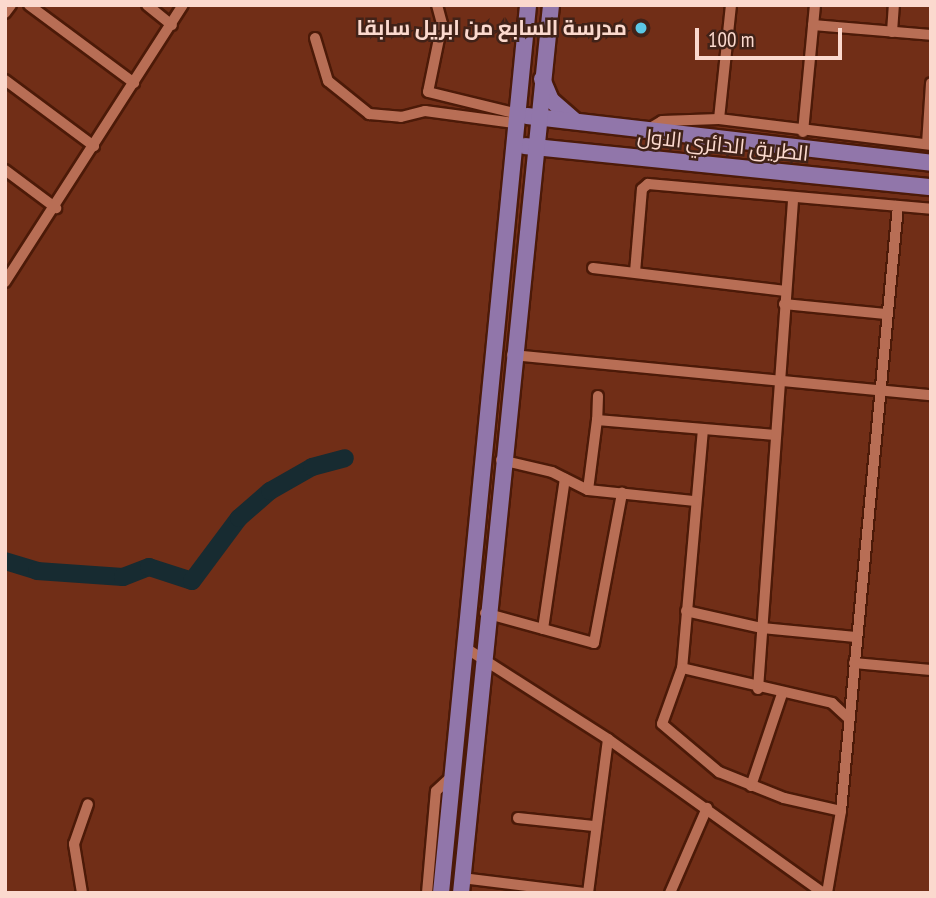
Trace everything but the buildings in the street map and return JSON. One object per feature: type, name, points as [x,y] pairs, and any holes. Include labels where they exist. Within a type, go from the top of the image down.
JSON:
[{"type":"main road","points":[[441,893],[514,118],[528,5]]},
{"type":"main road","points":[[461,885],[484,613],[533,146],[551,5]]},
{"type":"main road","points":[[542,77],[556,107],[587,124]]},
{"type":"main road","name":"الطريق الدائري الاول","points":[[514,118],[537,117],[931,163]]},
{"type":"main road","name":"الطريق الدائري الاول","points":[[512,144],[931,187]]},
{"type":"street","points":[[5,13],[11,5]]},
{"type":"street","points":[[29,5],[134,83]]},
{"type":"street","points":[[146,5],[172,25]]},
{"type":"street","points":[[437,5],[442,24],[428,93],[514,118]]},
{"type":"street","points":[[719,119],[731,5]]},
{"type":"street","points":[[803,132],[815,5]]},
{"type":"street","points":[[892,32],[894,5]]},
{"type":"street","points":[[5,282],[56,208],[172,25],[179,8]]},
{"type":"street","points":[[813,25],[931,35]]},
{"type":"street","points":[[315,38],[328,81],[369,114],[401,117],[425,111],[514,118]]},
{"type":"street","points":[[5,80],[94,146]]},
{"type":"street","points":[[646,131],[662,121],[719,119],[803,132],[929,145],[931,83]]},
{"type":"street","points":[[5,170],[56,208]]},
{"type":"street","points":[[635,272],[646,185],[931,209]]},
{"type":"street","points":[[758,688],[793,197]]},
{"type":"street","points":[[464,647],[608,739],[825,893],[841,811],[876,389],[898,206]]},
{"type":"street","points":[[5,263],[15,270]]},
{"type":"street","points":[[593,268],[786,291]]},
{"type":"street","points":[[784,304],[886,314]]},
{"type":"street","points":[[512,355],[778,385],[876,389],[931,395]]},
{"type":"street","points":[[588,490],[598,396]]},
{"type":"street","points":[[597,420],[775,435]]},
{"type":"street","points":[[703,429],[681,668],[662,718],[665,729],[701,762],[751,786],[841,811]]},
{"type":"street","points":[[501,460],[565,479],[588,490],[695,502]]},
{"type":"street","points":[[543,629],[565,479]]},
{"type":"street","points":[[484,613],[597,640],[622,493]]},
{"type":"street","points":[[686,611],[762,628],[856,638]]},
{"type":"street","points":[[854,663],[931,670]]},
{"type":"street","points":[[681,668],[782,694],[832,703],[849,719]]},
{"type":"street","points":[[751,786],[782,694]]},
{"type":"street","points":[[461,885],[586,893],[608,739]]},
{"type":"street","points":[[427,893],[436,792],[453,775]]},
{"type":"street","points":[[82,893],[74,844],[88,804]]},
{"type":"street","points":[[685,893],[672,889],[707,808]]},
{"type":"street","points":[[518,818],[594,827]]},
{"type":"waterway","points":[[5,561],[37,571],[123,577],[149,567],[192,581],[239,518],[270,491],[312,467],[345,458]]},
{"type":"place","name":"مدرسة السابع من ابريل سابقا","points":[[641,28]]}]
